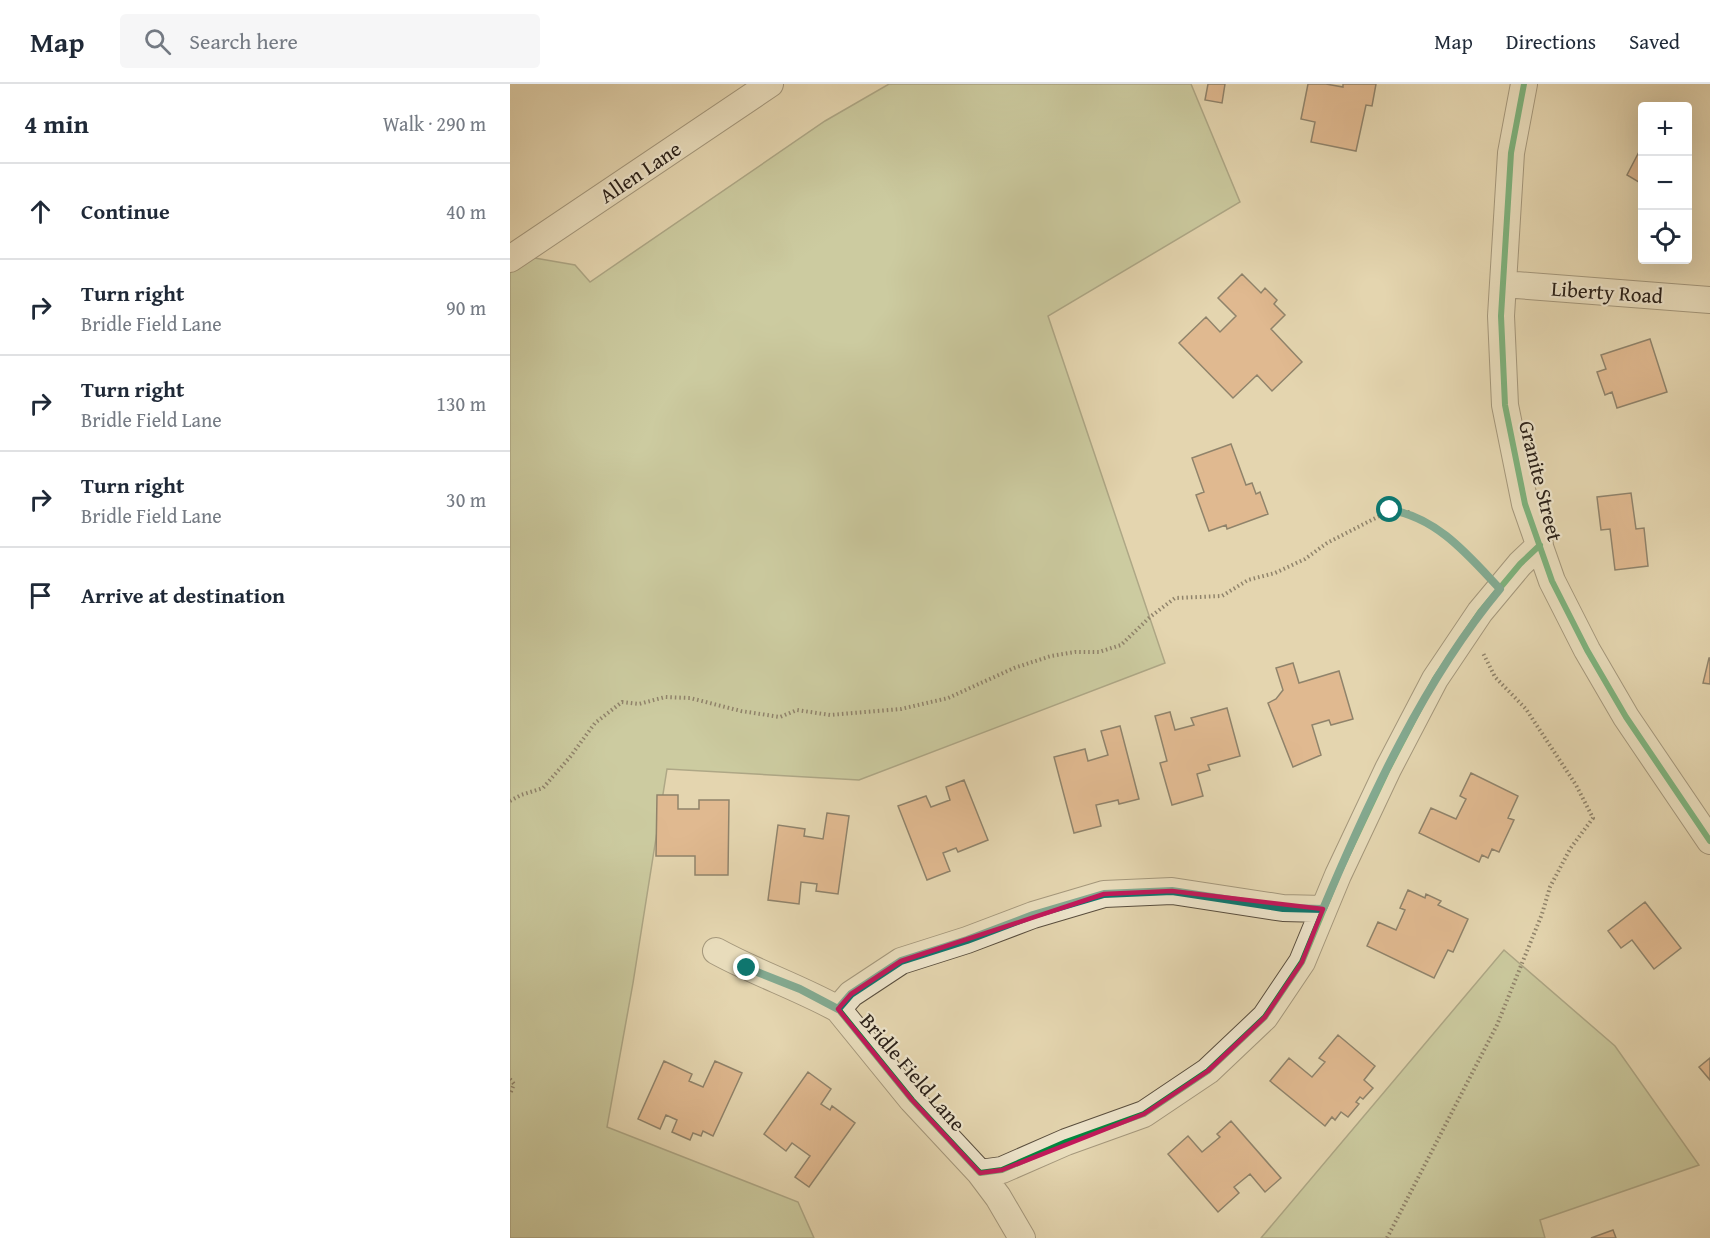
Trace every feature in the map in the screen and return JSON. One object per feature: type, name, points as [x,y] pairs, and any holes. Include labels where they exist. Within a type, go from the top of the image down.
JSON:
[{"type":"street","name":"Allen Lane","points":[[510,259],[771,84]]},
{"type":"street","name":"Granite Street","points":[[1524,84],[1511,153],[1501,316],[1505,405],[1525,504],[1552,580],[1587,650],[1626,717],[1710,841]]},
{"type":"street","name":"Liberty Road","points":[[1503,285],[1710,300]]},
{"type":"street","points":[[980,1173],[1002,1170],[1066,1142],[1144,1114],[1208,1071],[1265,1017],[1302,962],[1323,909],[1388,769],[1435,680],[1470,627],[1520,564],[1539,545]]},
{"type":"street","name":"Bridle Field Lane","points":[[838,1009],[851,994],[901,961],[967,940],[1033,915],[1104,894],[1172,891],[1283,908],[1323,909]]},
{"type":"street","name":"Bridle Field Lane","points":[[716,951],[747,968],[800,989],[838,1009],[912,1100],[980,1173],[998,1197],[1022,1238]]},
{"type":"path","points":[[510,801],[520,795],[543,788],[595,723],[622,702],[639,704],[666,697],[690,698],[741,711],[780,717],[797,710],[830,715],[901,709],[948,698],[1014,668],[1051,656],[1075,652],[1099,652],[1121,645],[1150,617],[1175,598],[1222,596],[1248,580],[1275,573],[1305,559],[1327,543],[1390,510],[1408,512],[1456,543],[1500,589]]},
{"type":"path","points":[[1387,1238],[1497,1025],[1542,914],[1550,887],[1570,849],[1593,818],[1576,785],[1526,709],[1495,677],[1470,627]]},
{"type":"path","points":[[510,1079],[514,1084],[510,1094]]},
{"type":"highlighted area","points":[[1172,891],[1323,909],[1302,962],[1265,1017],[1208,1071],[1144,1114],[1002,1170],[980,1173],[912,1100],[838,1009],[851,994],[901,961],[1104,894]]},
{"type":"green space","points":[[889,84],[1191,84],[1240,202],[1048,316],[1165,663],[859,780],[667,769],[633,983],[607,1127],[798,1202],[814,1238],[510,1238],[510,265],[529,257],[575,265],[590,282],[825,121]]},
{"type":"green space","points":[[1504,950],[1615,1046],[1699,1165],[1540,1220],[1545,1238],[1261,1238]]},
{"type":"building","points":[[1208,84],[1225,84],[1222,103],[1205,100]]},
{"type":"building","points":[[1308,84],[1343,87],[1343,84],[1376,84],[1372,106],[1366,105],[1356,151],[1311,142],[1315,122],[1301,119]]},
{"type":"building","points":[[1638,154],[1638,182],[1627,175]]},
{"type":"building","points":[[1242,274],[1261,293],[1265,288],[1277,300],[1274,304],[1285,315],[1271,329],[1302,362],[1272,391],[1257,375],[1233,398],[1179,343],[1206,317],[1220,332],[1236,316],[1218,298]]},
{"type":"building","points":[[1650,339],[1667,392],[1617,408],[1612,392],[1605,395],[1597,372],[1606,369],[1601,355]]},
{"type":"building","points":[[1231,444],[1246,485],[1252,483],[1256,494],[1260,492],[1268,514],[1227,529],[1226,525],[1209,531],[1196,495],[1204,492],[1192,458]]},
{"type":"building","points":[[1631,493],[1636,529],[1644,528],[1648,566],[1615,570],[1610,529],[1601,530],[1597,497]]},
{"type":"building","points":[[1710,658],[1710,684],[1703,683]]},
{"type":"building","points":[[1293,663],[1299,683],[1339,671],[1353,719],[1331,725],[1329,720],[1312,725],[1321,755],[1293,767],[1268,703],[1276,699],[1283,690],[1276,668]]},
{"type":"building","points":[[1227,708],[1240,756],[1208,765],[1210,770],[1197,774],[1203,796],[1172,805],[1160,763],[1167,761],[1155,716],[1170,712],[1175,730],[1194,725],[1191,718]]},
{"type":"building","points":[[1120,726],[1139,799],[1119,804],[1118,800],[1096,805],[1101,826],[1074,833],[1054,757],[1085,749],[1088,761],[1108,755],[1101,731]]},
{"type":"building","points":[[1471,773],[1518,796],[1508,818],[1514,820],[1499,852],[1492,849],[1488,858],[1482,855],[1479,862],[1419,833],[1431,808],[1456,819],[1466,799],[1460,796]]},
{"type":"building","points":[[964,780],[988,840],[958,852],[956,848],[943,853],[950,871],[927,880],[898,806],[926,796],[931,807],[950,800],[946,787]]},
{"type":"building","points":[[657,795],[678,795],[678,809],[699,809],[699,800],[729,800],[728,875],[695,875],[695,856],[656,856]]},
{"type":"building","points":[[827,813],[849,816],[838,894],[816,891],[817,884],[801,882],[799,904],[768,900],[778,825],[805,829],[804,836],[823,839]]},
{"type":"building","points":[[1408,890],[1425,898],[1426,894],[1441,901],[1438,905],[1468,919],[1453,952],[1448,950],[1434,978],[1367,946],[1378,922],[1396,930],[1405,910],[1400,908]]},
{"type":"building","points":[[1645,902],[1681,948],[1654,969],[1632,940],[1621,948],[1608,931]]},
{"type":"building","points":[[1338,1035],[1375,1066],[1364,1080],[1373,1088],[1363,1099],[1360,1097],[1356,1102],[1359,1104],[1348,1117],[1341,1112],[1335,1120],[1332,1117],[1325,1126],[1270,1081],[1289,1058],[1312,1077],[1325,1062],[1319,1058]]},
{"type":"building","points":[[1710,1058],[1710,1080],[1699,1067]]},
{"type":"building","points":[[664,1061],[692,1074],[689,1081],[703,1087],[715,1061],[742,1073],[713,1136],[703,1131],[701,1136],[693,1133],[690,1140],[672,1132],[677,1120],[666,1115],[660,1129],[638,1119]]},
{"type":"building","points":[[808,1072],[831,1089],[821,1104],[830,1110],[832,1106],[855,1123],[809,1187],[795,1177],[810,1156],[792,1143],[786,1151],[764,1134]]},
{"type":"building","points":[[1231,1121],[1281,1178],[1265,1192],[1250,1174],[1234,1187],[1239,1193],[1218,1212],[1168,1154],[1188,1136],[1202,1152],[1220,1137],[1217,1134]]},
{"type":"building","points":[[1613,1230],[1616,1238],[1591,1238]]},
{"type":"cycle path","points":[[1524,84],[1511,153],[1501,316],[1505,405],[1525,504],[1552,581],[1587,650],[1626,717],[1710,841]]},
{"type":"cycle path","points":[[1323,909],[1283,908],[1172,891],[1104,894],[1033,915],[967,940],[901,961],[851,994],[838,1009],[912,1100],[980,1173],[1002,1170],[1066,1142],[1144,1114],[1208,1071],[1265,1017],[1302,962],[1338,875],[1388,769],[1435,679],[1480,612],[1520,564],[1540,545]]},
{"type":"route","points":[[747,968],[800,989],[838,1009],[851,994],[901,961],[967,940],[1033,915],[1104,894],[1172,891],[1283,908],[1323,909],[1388,769],[1435,680],[1480,612],[1500,589],[1456,543],[1408,512],[1390,510]]}]
